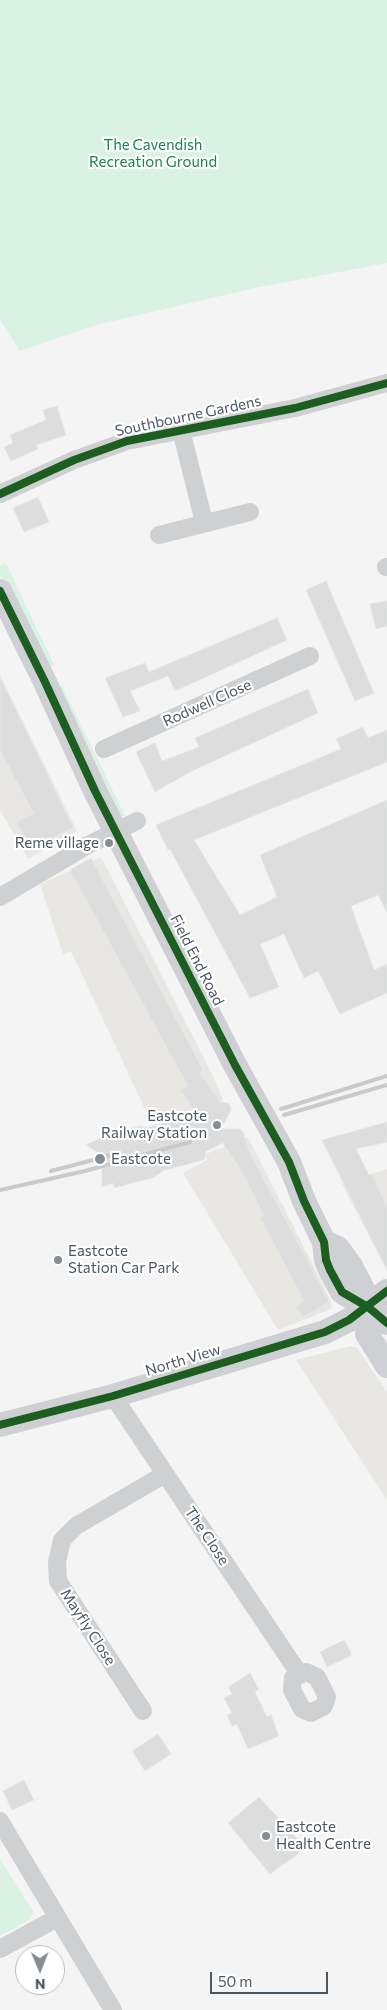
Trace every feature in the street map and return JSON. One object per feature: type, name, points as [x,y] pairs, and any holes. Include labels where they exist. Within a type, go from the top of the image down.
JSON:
[{"type":"street","name":"Southbourne Gardens","points":[[0,494],[74,460],[118,444],[295,408],[387,383]]},
{"type":"street","points":[[181,430],[204,522]]},
{"type":"street","points":[[159,535],[204,522],[250,512]]},
{"type":"street","name":"Field End Road","points":[[3,606],[115,832],[274,1134],[324,1242],[338,1248],[348,1261],[365,1293],[368,1307],[368,1334],[387,1366]]},
{"type":"street","name":"Rodwell Close","points":[[104,750],[310,656]]},
{"type":"street","points":[[0,897],[137,821]]},
{"type":"street","name":"North View","points":[[0,1425],[113,1396],[325,1332],[368,1307],[387,1291]]},
{"type":"street","points":[[368,1307],[387,1323]]},
{"type":"street","name":"The Close","points":[[113,1396],[300,1675]]},
{"type":"street","name":"Mayfly Close","points":[[142,1711],[58,1581],[57,1562],[62,1540],[76,1526],[165,1474]]},
{"type":"street","points":[[0,1821],[113,2010]]},
{"type":"street","points":[[0,1949],[57,1918]]},
{"type":"shaded area","points":[[0,675],[77,831],[28,859],[0,810]]},
{"type":"shaded area","points":[[101,857],[214,1078],[223,1100],[206,1107],[150,1120],[71,951],[63,954],[40,884]]},
{"type":"shaded area","points":[[248,1137],[332,1303],[331,1309],[278,1330],[183,1173],[207,1160],[206,1154]]},
{"type":"shaded area","points":[[387,1169],[387,1257],[381,1259],[342,1184]]},
{"type":"shaded area","points":[[351,1346],[357,1348],[387,1392],[387,1500],[296,1360]]},
{"type":"green space","name":"The Cavendish Recreation Ground","points":[[0,0],[387,0],[387,263],[255,288],[96,325],[20,351],[0,320]]},
{"type":"green space","points":[[6,563],[54,665],[46,668],[0,575],[0,566]]},
{"type":"green space","points":[[62,686],[125,816],[120,816],[56,688]]},
{"type":"green space","points":[[0,1859],[34,1913],[29,1920],[0,1936]]},
{"type":"building","points":[[57,406],[66,435],[36,445],[38,449],[11,461],[4,447],[13,443],[10,435],[46,420],[43,410]]},
{"type":"building","points":[[38,497],[49,522],[24,532],[13,508]]},
{"type":"building","points":[[326,581],[374,693],[355,701],[306,590]]},
{"type":"building","points":[[387,601],[387,626],[376,629],[370,604]]},
{"type":"building","points":[[277,618],[287,640],[175,691],[168,676],[130,691],[140,711],[123,717],[105,678],[145,663],[149,672]]},
{"type":"building","points":[[0,677],[73,827],[32,849],[16,822],[34,814],[0,750]]},
{"type":"building","points":[[308,689],[318,713],[190,772],[155,792],[136,752],[155,743],[162,761],[199,747],[195,738]]},
{"type":"building","points":[[363,727],[368,738],[387,730],[387,762],[194,840],[240,915],[277,897],[260,855],[387,800],[387,912],[378,895],[351,906],[374,970],[387,964],[387,993],[340,1014],[318,971],[304,978],[284,934],[260,944],[279,987],[250,998],[156,825],[341,749],[336,739]]},
{"type":"building","points":[[91,858],[203,1070],[199,1072],[220,1102],[228,1103],[230,1106],[231,1110],[221,1129],[240,1129],[243,1132],[250,1153],[329,1302],[302,1317],[296,1306],[304,1301],[260,1217],[264,1216],[241,1170],[223,1143],[206,1151],[204,1160],[165,1170],[152,1178],[115,1188],[113,1183],[102,1187],[102,1169],[112,1166],[96,1151],[86,1145],[101,1138],[101,1135],[141,1126],[146,1128],[196,1114],[181,1090],[188,1086],[70,870]]},
{"type":"building","points":[[387,1122],[387,1142],[356,1149],[369,1175],[372,1174],[387,1207],[387,1270],[322,1140]]},
{"type":"building","points":[[344,1640],[352,1655],[327,1667],[320,1652]]},
{"type":"building","points":[[250,1673],[259,1689],[255,1692],[267,1717],[271,1715],[279,1736],[248,1749],[237,1724],[232,1726],[227,1715],[232,1713],[224,1698],[232,1694],[228,1687]]},
{"type":"building","points":[[158,1734],[171,1754],[145,1771],[132,1751]]},
{"type":"building","points":[[24,1780],[34,1800],[12,1810],[3,1791]]},
{"type":"building","name":"Eastcote Health Centre","points":[[259,1797],[306,1848],[270,1874],[228,1823]]},
{"type":"railway","points":[[281,1109],[387,1076]]},
{"type":"railway","points":[[284,1115],[387,1085]]},
{"type":"railway","points":[[0,1190],[85,1171],[190,1142]]},
{"type":"railway","points":[[51,1171],[116,1154]]},
{"type":"cycle path","points":[[0,494],[74,460],[127,441],[295,408],[387,383]]},
{"type":"cycle path","points":[[0,591],[45,682],[95,791],[235,1065],[289,1162],[304,1201],[324,1242],[326,1260],[330,1270],[342,1292],[368,1307],[387,1323]]},
{"type":"cycle path","points":[[0,1425],[113,1396],[325,1332],[349,1320],[387,1291]]},
{"type":"place","name":"Reme village","points":[[109,843]]},
{"type":"place","name":"Eastcote Railway Station","points":[[217,1125]]},
{"type":"place","name":"Eastcote","points":[[100,1159]]},
{"type":"place","name":"Eastcote Station Car Park","points":[[58,1260]]},
{"type":"place","name":"Eastcote Health Centre","points":[[266,1836]]}]
